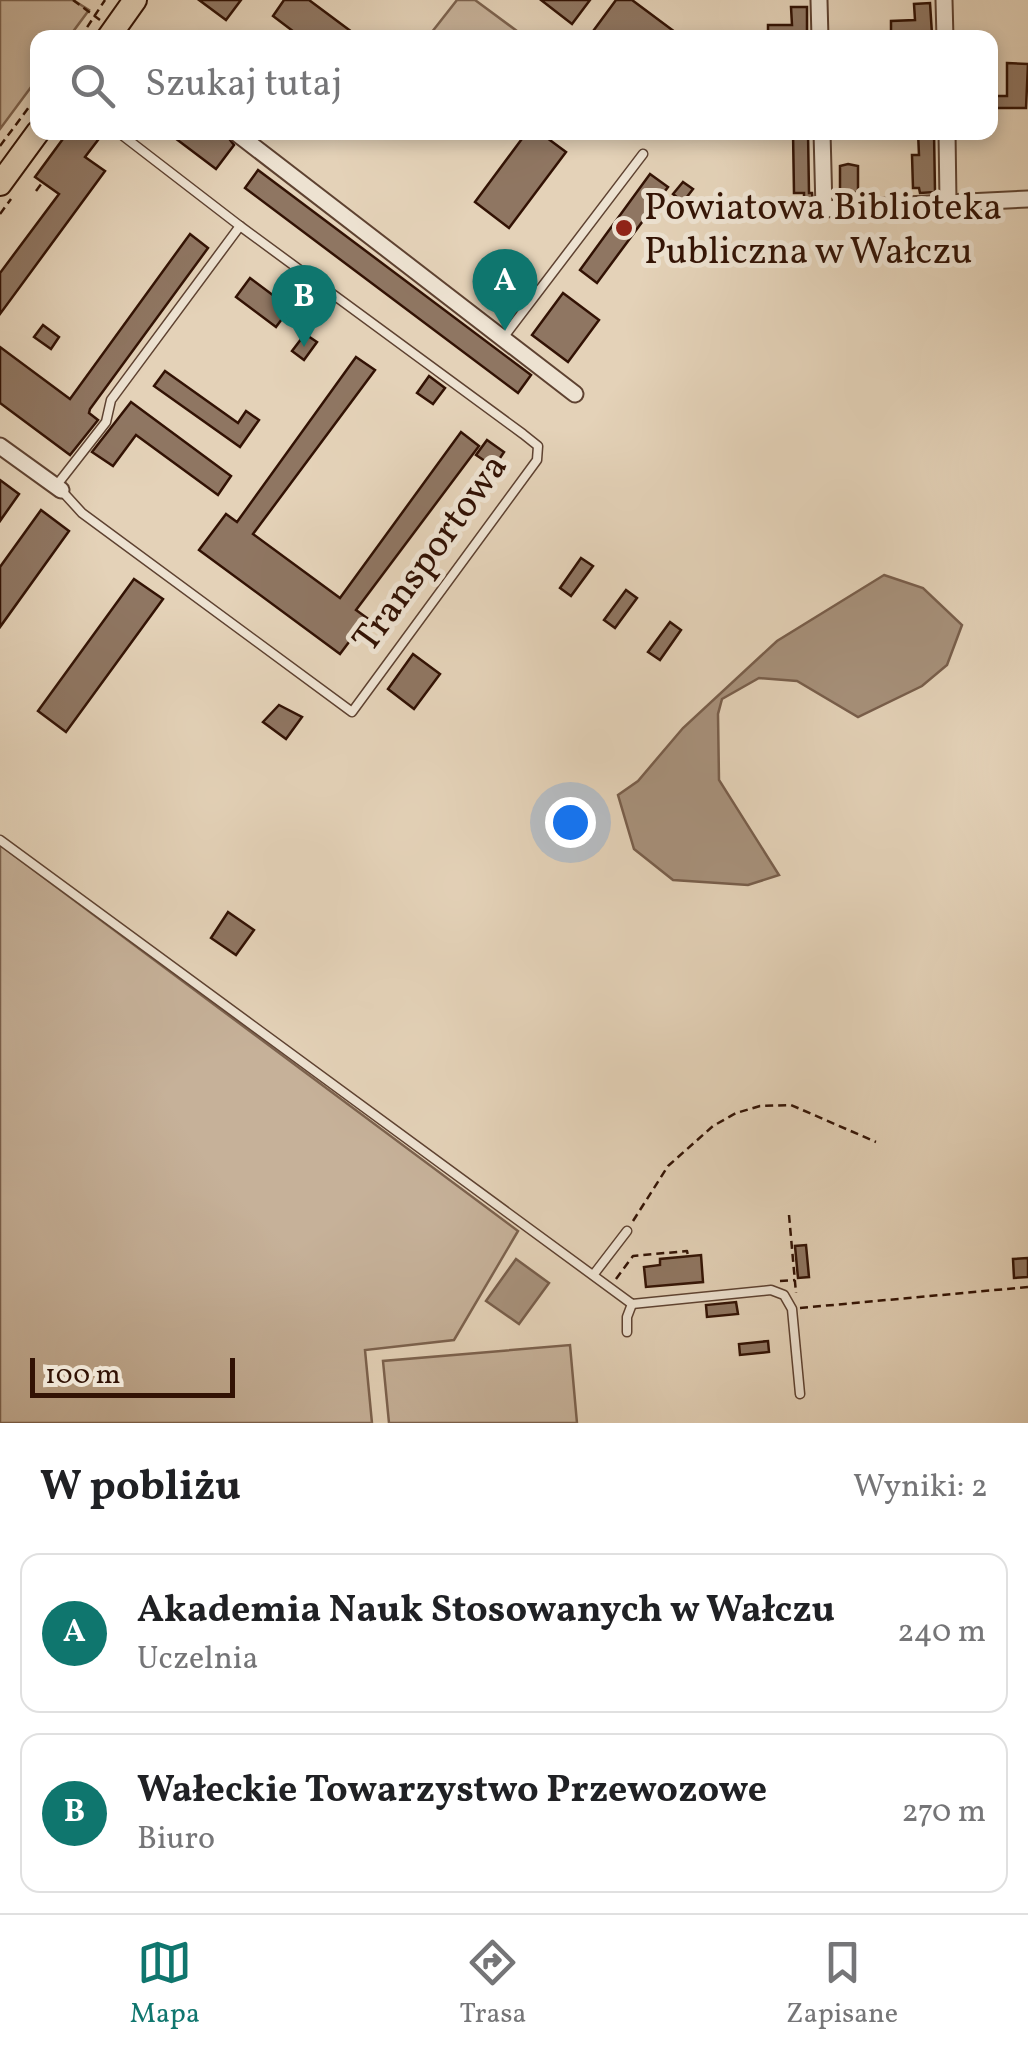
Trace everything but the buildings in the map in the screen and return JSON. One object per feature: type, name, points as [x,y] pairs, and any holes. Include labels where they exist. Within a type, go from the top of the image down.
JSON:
[{"type":"main road","points":[[116,30],[136,0]]},
{"type":"main road","points":[[0,184],[32,140]]},
{"type":"street","points":[[819,0],[820,30]]},
{"type":"street","points":[[944,0],[945,30]]},
{"type":"street","points":[[246,140],[575,394]]},
{"type":"street","points":[[822,140],[824,208],[1028,199]]},
{"type":"street","points":[[947,140],[948,202]]},
{"type":"street","name":"Transportowa","points":[[0,446],[59,488]]},
{"type":"lane","name":"Transportowa","points":[[59,488],[82,512],[352,712],[537,460],[538,446],[523,434],[128,140]]},
{"type":"lane","points":[[503,338],[643,154]]},
{"type":"lane","points":[[59,488],[106,422],[111,400],[240,226]]},
{"type":"lane","points":[[0,840],[632,1304],[770,1290],[784,1294],[792,1309],[800,1394]]},
{"type":"lane","points":[[594,1274],[627,1231]]},
{"type":"lane","points":[[628,1332],[626,1317],[632,1304]]},
{"type":"path","points":[[73,0],[94,14]]},
{"type":"path","points":[[85,30],[105,0]]},
{"type":"path","points":[[0,146],[30,106]]},
{"type":"path","points":[[36,191],[42,182]]},
{"type":"path","points":[[627,1231],[668,1166],[713,1126],[736,1113],[760,1106],[791,1105],[876,1142]]},
{"type":"path","points":[[789,1215],[796,1294]]},
{"type":"path","points":[[615,1282],[633,1256],[688,1251],[688,1256]]},
{"type":"path","points":[[776,1282],[795,1280]]},
{"type":"path","points":[[792,1309],[1028,1287]]},
{"type":"shaded area","points":[[0,0],[73,0],[89,10],[74,30],[30,30],[30,88],[0,129]]},
{"type":"shaded area","points":[[457,0],[475,0],[516,30],[433,30]]},
{"type":"shaded area","points":[[884,575],[923,588],[962,625],[947,665],[922,686],[858,717],[797,681],[759,678],[722,699],[718,714],[719,780],[779,875],[748,885],[673,880],[634,849],[618,795],[638,781],[683,728],[777,641]]},
{"type":"shaded area","points":[[0,845],[518,1231],[454,1340],[365,1350],[372,1423],[0,1423]]},
{"type":"shaded area","points":[[516,1259],[549,1283],[519,1324],[486,1301]]},
{"type":"shaded area","points":[[570,1345],[577,1423],[389,1423],[383,1361]]},
{"type":"place","name":"Powiatowa Biblioteka Publiczna w Wałczu","points":[[624,228]]},
{"type":"place","name":"Akademia Nauk Stosowanych w Wałczu","points":[[505,331]]},
{"type":"place","name":"Wałeckie Towarzystwo Przewozowe","points":[[304,347]]}]
